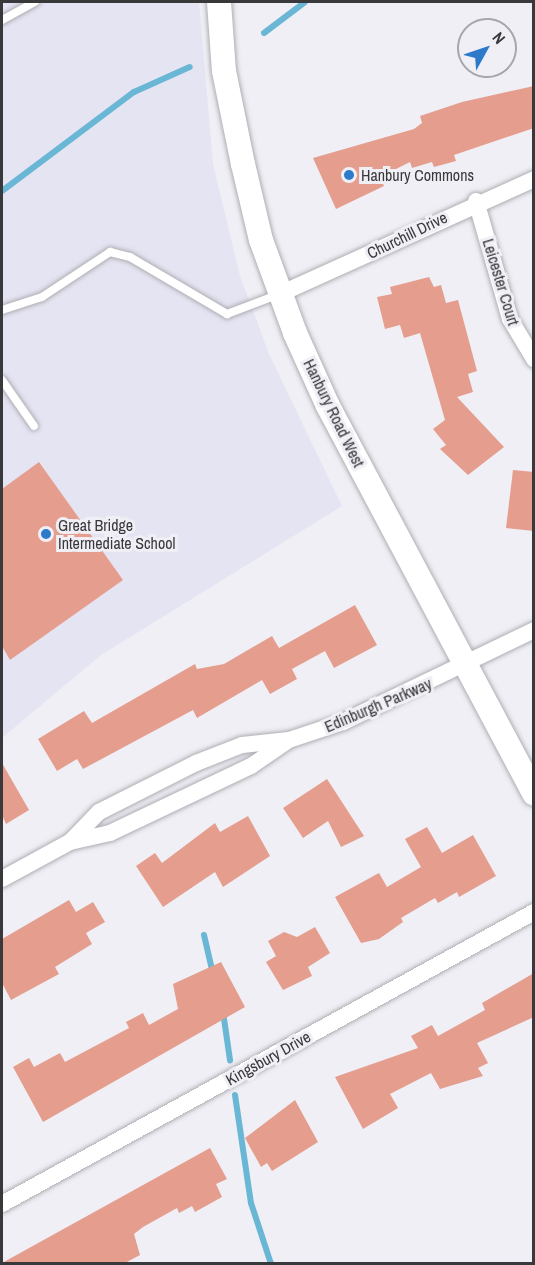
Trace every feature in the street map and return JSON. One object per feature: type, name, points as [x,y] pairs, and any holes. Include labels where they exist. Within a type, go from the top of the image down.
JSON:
[{"type":"main road","name":"Hanbury Road West","points":[[219,2],[224,71],[243,164],[261,240],[282,293],[328,406],[534,794]]},
{"type":"street","name":"Churchill Drive","points":[[282,293],[476,201],[534,179]]},
{"type":"street","name":"Leicester Court","points":[[476,201],[510,319],[534,359]]},
{"type":"street","name":"Edinburgh Parkway","points":[[2,879],[70,842],[110,833],[170,801],[251,766],[289,740],[466,667],[534,630]]},
{"type":"street","name":"Edinburgh Parkway","points":[[70,842],[99,812],[159,781],[242,745],[289,740]]},
{"type":"street","points":[[159,781],[170,801]]},
{"type":"street","name":"Kingsbury Drive","points":[[2,1204],[534,912]]},
{"type":"lane","points":[[2,20],[35,2]]},
{"type":"lane","points":[[2,310],[42,297],[110,252],[130,257],[227,314],[282,293]]},
{"type":"lane","points":[[2,380],[34,426]]},
{"type":"shaded area","points":[[2,2],[199,2],[213,164],[240,276],[269,354],[342,506],[101,655],[2,738]]},
{"type":"building","points":[[534,86],[534,128],[454,155],[456,161],[434,167],[432,162],[412,168],[410,162],[380,177],[384,186],[336,209],[313,158],[414,129],[422,123],[420,116],[462,102]]},
{"type":"building","points":[[429,277],[434,287],[441,285],[446,303],[458,300],[477,371],[468,374],[473,392],[457,397],[504,447],[468,475],[440,449],[446,445],[433,429],[445,420],[420,333],[404,338],[400,325],[385,329],[377,297],[392,294],[390,287]]},
{"type":"building","name":"Great Bridge Intermediate School","points":[[39,462],[123,580],[10,660],[2,646],[2,489]]},
{"type":"building","points":[[513,470],[534,472],[534,531],[506,528]]},
{"type":"building","points":[[355,605],[377,645],[334,668],[325,651],[292,669],[297,679],[270,694],[262,680],[197,718],[193,710],[83,769],[77,759],[57,771],[38,739],[84,711],[92,723],[195,664],[197,669],[224,664],[272,636],[279,648]]},
{"type":"building","points":[[2,763],[29,810],[6,824],[2,815]]},
{"type":"building","points":[[327,779],[364,836],[341,847],[328,821],[303,838],[283,808]]},
{"type":"building","points":[[248,816],[270,856],[223,887],[215,872],[163,907],[136,866],[155,853],[162,863],[215,823],[220,832]]},
{"type":"building","points":[[427,827],[442,853],[473,835],[496,876],[459,897],[457,892],[438,903],[435,898],[401,918],[403,922],[379,939],[361,943],[335,897],[379,873],[387,887],[421,867],[405,839]]},
{"type":"building","points":[[69,900],[76,912],[93,902],[105,922],[86,933],[92,944],[55,967],[59,974],[11,1000],[2,983],[2,939]]},
{"type":"building","points":[[315,927],[330,953],[308,967],[312,976],[283,990],[266,962],[276,956],[268,941],[284,932],[297,937]]},
{"type":"building","points":[[221,962],[245,1007],[43,1122],[13,1067],[29,1058],[34,1067],[60,1053],[65,1062],[129,1028],[126,1022],[143,1013],[149,1025],[178,1009],[173,984]]},
{"type":"building","points":[[534,973],[534,1017],[477,1043],[488,1063],[478,1068],[483,1076],[440,1089],[431,1073],[390,1094],[398,1108],[363,1129],[335,1077],[418,1048],[411,1036],[432,1025],[438,1036],[485,1010],[482,1003]]},
{"type":"building","points":[[295,1100],[318,1142],[272,1171],[267,1163],[261,1167],[245,1138]]},
{"type":"building","points":[[210,1148],[227,1179],[216,1184],[222,1197],[195,1212],[192,1206],[179,1213],[177,1208],[143,1227],[134,1234],[140,1255],[125,1263],[2,1263]]},
{"type":"waterway","points":[[264,33],[305,2]]},
{"type":"waterway","points":[[2,191],[134,92],[190,67]]},
{"type":"waterway","points":[[204,935],[213,973]]},
{"type":"waterway","points":[[223,1012],[230,1060]]},
{"type":"waterway","points":[[235,1095],[251,1203],[271,1264]]},
{"type":"place","name":"Hanbury Commons","points":[[349,175]]},
{"type":"place","name":"Great Bridge Intermediate School","points":[[46,534]]}]
